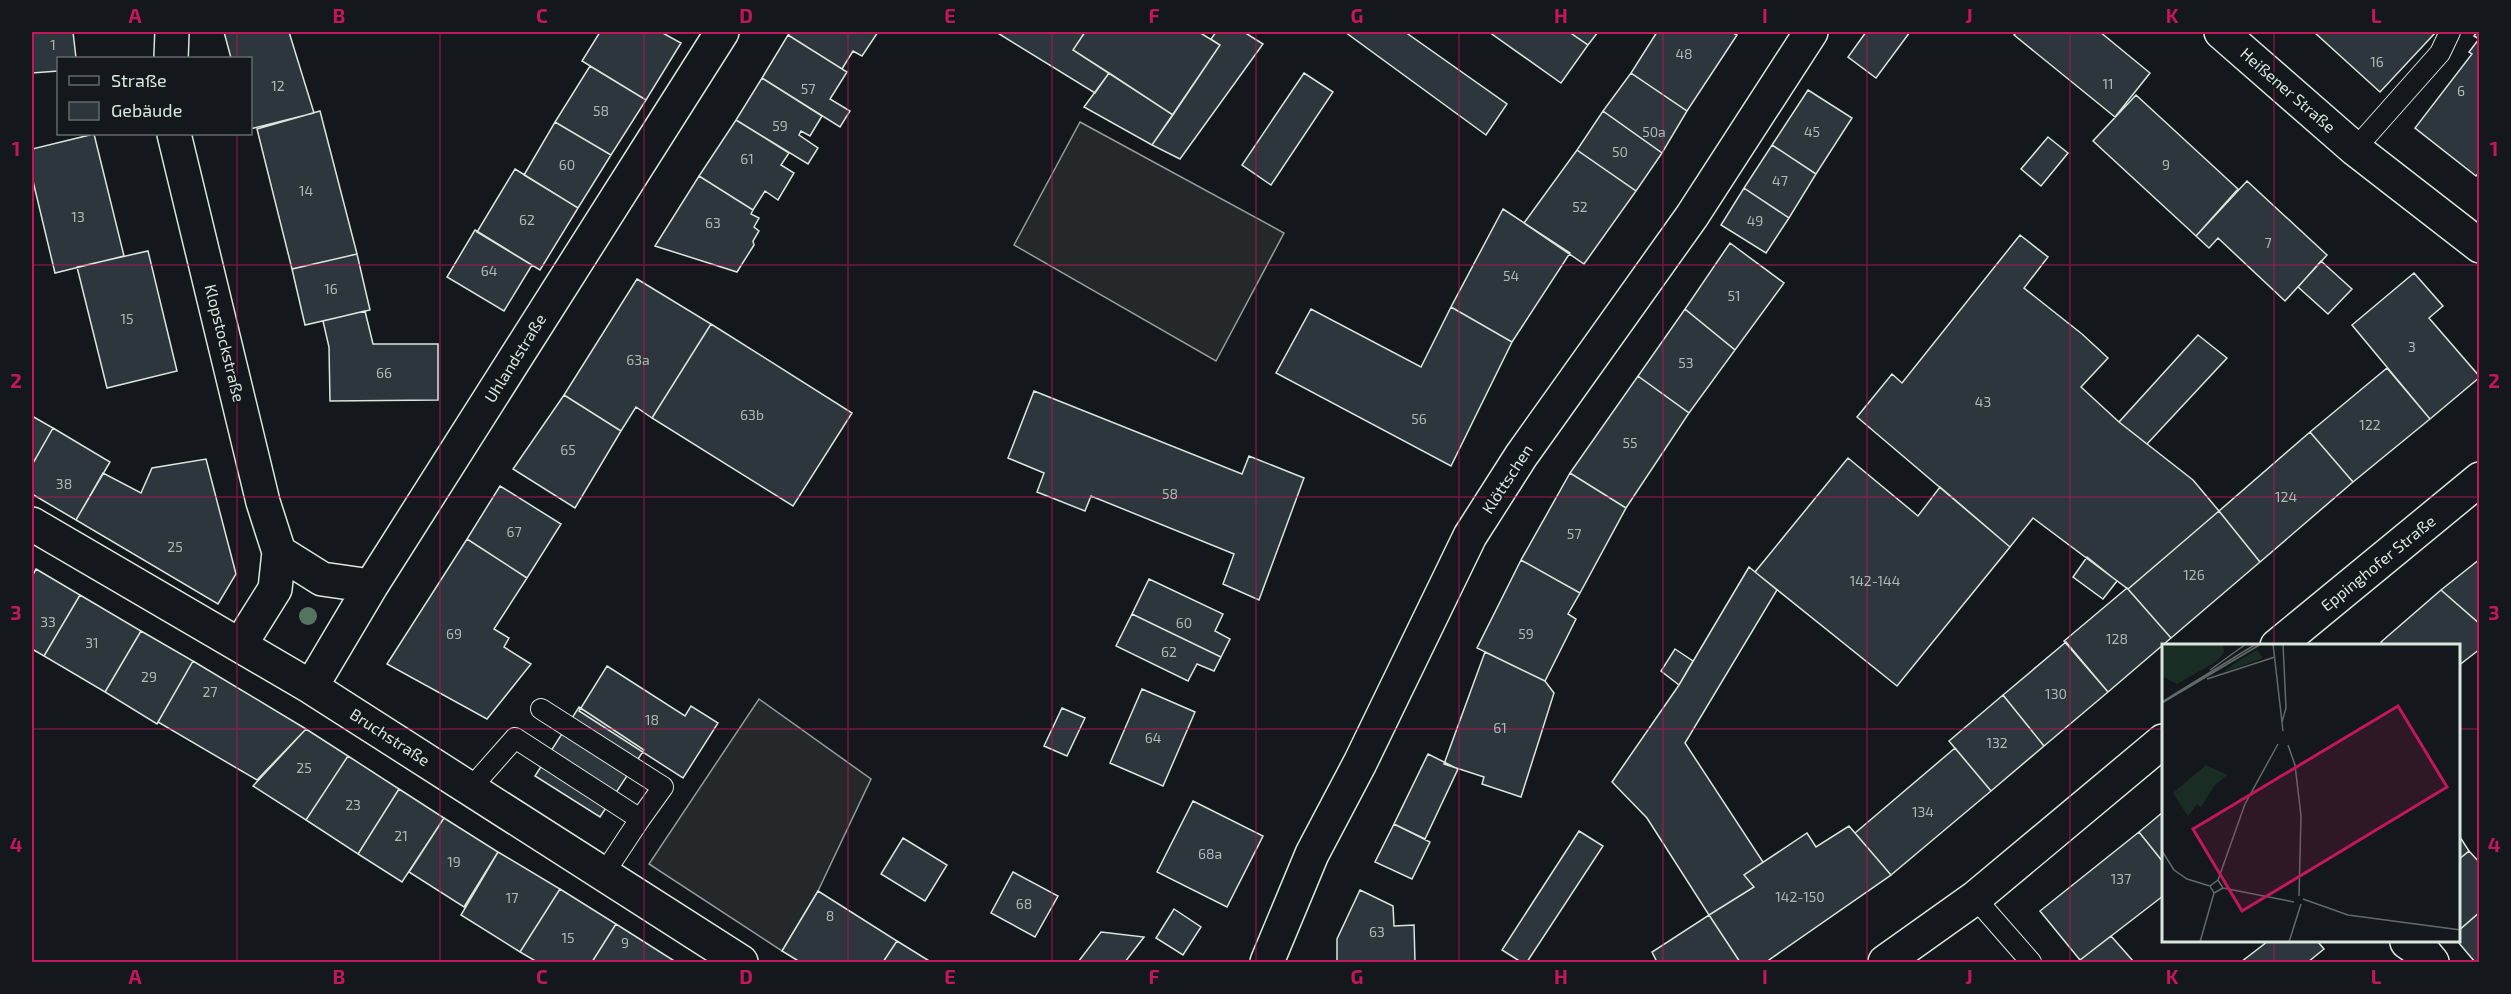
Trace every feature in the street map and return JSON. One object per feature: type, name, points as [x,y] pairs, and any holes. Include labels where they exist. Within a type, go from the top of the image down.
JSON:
[{"type":"street","points":[[171,57],[172,32]]},
{"type":"street","name":"Uhlandstraße","points":[[311,687],[370,586],[722,32]]},
{"type":"street","name":"Klöttschen","points":[[1267,963],[1312,854],[1360,763],[1470,536],[1521,456],[1692,216],[1811,32]]},
{"type":"street","name":"Heißener Straße","points":[[2221,32],[2355,149],[2480,246]]},
{"type":"street","name":"Klopstockstraße","points":[[174,135],[263,502],[279,552],[275,589],[240,645]]},
{"type":"street","name":"Eppinghofer Straße","points":[[2279,644],[2480,479]]},
{"type":"street","name":"Bruchstraße","points":[[32,524],[311,687],[741,963]]},
{"type":"street","points":[[279,552],[322,579],[370,586]]},
{"type":"street","points":[[1885,963],[1975,898],[2162,742]]},
{"type":"street","points":[[2408,943],[2427,956],[2432,963]]},
{"type":"lane","points":[[2355,149],[2440,53],[2450,32]]},
{"type":"lane","points":[[541,709],[663,787],[603,875]]},
{"type":"lane","points":[[470,789],[515,738],[640,819]]},
{"type":"lane","points":[[1975,898],[2031,963]]},
{"type":"shaded area","points":[[1080,122],[1284,233],[1216,361],[1014,245]]},
{"type":"shaded area","points":[[759,699],[871,779],[818,891],[782,951],[649,864]]},
{"type":"building","points":[[32,32],[73,32],[76,57],[57,57],[57,71],[32,73]]},
{"type":"building","points":[[224,32],[289,32],[314,113],[252,128],[252,57],[231,57]]},
{"type":"building","points":[[600,32],[661,32],[681,43],[646,100],[582,61]]},
{"type":"building","points":[[791,32],[878,32],[862,56],[853,51],[842,69],[788,35]]},
{"type":"building","points":[[996,32],[1085,32],[1073,50],[1109,73],[1095,93]]},
{"type":"building","points":[[1085,32],[1199,32],[1220,45],[1173,115],[1073,50]]},
{"type":"building","points":[[1216,32],[1244,32],[1263,44],[1180,159],[1152,145],[1220,45],[1211,39]]},
{"type":"building","points":[[1345,32],[1405,32],[1507,104],[1486,135]]},
{"type":"building","points":[[1489,32],[1569,32],[1588,45],[1561,83]]},
{"type":"building","points":[[1569,32],[1598,32],[1588,45]]},
{"type":"building","points":[[1657,32],[1731,32],[1737,35],[1687,111],[1631,73]]},
{"type":"building","points":[[1866,32],[1910,32],[1876,78],[1848,57]]},
{"type":"building","points":[[2017,32],[2100,32],[2150,73],[2115,117],[2014,35]]},
{"type":"building","points":[[2314,32],[2436,32],[2380,92]]},
{"type":"building","points":[[2480,32],[2480,171],[2476,176],[2415,128],[2472,54],[2469,52],[2479,39],[2474,36]]},
{"type":"building","points":[[788,35],[847,72],[830,99],[850,111],[840,127],[762,78]]},
{"type":"building","points":[[590,66],[646,100],[611,155],[555,122]]},
{"type":"building","points":[[1109,73],[1173,115],[1152,145],[1084,107]]},
{"type":"building","points":[[1304,73],[1333,92],[1271,185],[1242,165]]},
{"type":"building","points":[[1631,73],[1687,111],[1662,153],[1603,111]]},
{"type":"building","points":[[762,78],[822,116],[810,136],[801,131],[799,135],[818,148],[808,164],[736,120]]},
{"type":"building","points":[[1808,90],[1852,118],[1816,174],[1772,145]]},
{"type":"building","points":[[2136,95],[2238,189],[2196,236],[2093,141]]},
{"type":"building","points":[[320,111],[357,254],[292,269],[257,129]]},
{"type":"building","points":[[1603,111],[1662,153],[1636,191],[1577,150]]},
{"type":"building","points":[[736,120],[789,153],[781,165],[794,173],[778,200],[765,191],[753,210],[699,176]]},
{"type":"building","points":[[555,122],[611,155],[578,208],[524,175]]},
{"type":"building","points":[[94,135],[124,256],[55,273],[32,177],[32,149]]},
{"type":"building","points":[[2048,137],[2068,153],[2041,186],[2021,169]]},
{"type":"building","points":[[1772,145],[1816,174],[1789,218],[1744,188]]},
{"type":"building","points":[[1577,150],[1636,191],[1584,264],[1524,223]]},
{"type":"building","points":[[515,169],[578,208],[540,270],[477,232]]},
{"type":"building","points":[[699,176],[753,210],[751,214],[759,218],[754,227],[759,231],[753,241],[754,245],[737,272],[655,246]]},
{"type":"building","points":[[2247,181],[2327,255],[2285,301],[2218,238],[2209,248],[2196,236]]},
{"type":"building","points":[[1744,188],[1789,218],[1766,253],[1721,225]]},
{"type":"building","points":[[1503,209],[1570,253],[1512,342],[1451,307]]},
{"type":"building","points":[[475,230],[532,265],[504,311],[447,277]]},
{"type":"building","points":[[2020,235],[2048,257],[2024,288],[2108,358],[2081,387],[2119,422],[2193,480],[2219,511],[2128,589],[2033,518],[2010,547],[1857,417],[1892,374],[1902,383]]},
{"type":"building","points":[[1730,243],[1784,283],[1735,350],[1685,309]]},
{"type":"building","points":[[148,251],[177,371],[107,388],[77,267]]},
{"type":"building","points":[[357,254],[370,310],[305,325],[292,269]]},
{"type":"building","points":[[2321,261],[2352,289],[2328,314],[2298,287]]},
{"type":"building","points":[[2414,273],[2443,306],[2429,318],[2480,377],[2430,419],[2352,325]]},
{"type":"building","points":[[637,279],[711,324],[652,418],[636,407],[621,431],[564,395]]},
{"type":"building","points":[[1451,307],[1512,342],[1451,466],[1276,373],[1311,309],[1421,367]]},
{"type":"building","points":[[1685,309],[1735,350],[1689,413],[1638,376]]},
{"type":"building","points":[[365,311],[373,344],[438,344],[438,400],[330,401],[329,347],[323,321]]},
{"type":"building","points":[[711,324],[852,413],[793,506],[652,418]]},
{"type":"building","points":[[2198,335],[2227,358],[2147,444],[2119,422]]},
{"type":"building","points":[[2387,368],[2430,419],[2353,482],[2310,432]]},
{"type":"building","points":[[1638,376],[1689,413],[1626,508],[1570,473]]},
{"type":"building","points":[[1034,391],[1242,474],[1249,456],[1304,478],[1259,600],[1223,584],[1234,554],[1091,496],[1085,511],[1037,492],[1044,473],[1008,458]]},
{"type":"building","points":[[564,395],[621,431],[575,508],[513,469]]},
{"type":"building","points":[[32,416],[53,428],[32,465]]},
{"type":"building","points":[[53,428],[110,462],[76,520],[32,494],[32,465]]},
{"type":"building","points":[[2310,432],[2353,482],[2260,562],[2219,511]]},
{"type":"building","points":[[1848,458],[1918,516],[1940,487],[2010,547],[1897,686],[1755,572]]},
{"type":"building","points":[[206,459],[236,574],[218,604],[76,520],[103,473],[141,493],[152,468]]},
{"type":"building","points":[[1570,473],[1626,508],[1580,593],[1521,560]]},
{"type":"building","points":[[500,486],[561,524],[527,578],[467,539]]},
{"type":"building","points":[[2219,511],[2260,562],[2171,638],[2128,589]]},
{"type":"building","points":[[467,539],[527,578],[494,629],[509,638],[504,647],[531,664],[487,719],[387,664]]},
{"type":"building","points":[[2087,557],[2117,581],[2103,599],[2073,577]]},
{"type":"building","points":[[2480,559],[2480,624],[2441,590]]},
{"type":"building","points":[[1521,560],[1580,593],[1568,614],[1576,619],[1545,681],[1477,648]]},
{"type":"building","points":[[1749,567],[1777,590],[1685,743],[1763,862],[1744,875],[1754,887],[1709,915],[1647,818],[1612,782],[1679,685]]},
{"type":"building","points":[[36,569],[80,595],[44,656],[32,649],[32,577]]},
{"type":"building","points":[[1149,579],[1223,614],[1215,631],[1230,639],[1221,657],[1132,614]]},
{"type":"building","points":[[2127,588],[2171,638],[2108,692],[2064,641]]},
{"type":"building","points":[[2441,590],[2480,624],[2480,649],[2460,664],[2460,644],[2383,644],[2381,642]]},
{"type":"building","points":[[80,595],[141,631],[105,692],[44,656]]},
{"type":"building","points":[[1132,614],[1221,657],[1214,671],[1197,664],[1188,681],[1116,646]]},
{"type":"building","points":[[141,631],[193,661],[157,724],[105,692]]},
{"type":"building","points":[[2066,642],[2108,692],[2044,746],[2003,695]]},
{"type":"building","points":[[1675,649],[1693,661],[1679,685],[1661,671]]},
{"type":"building","points":[[1485,652],[1545,681],[1554,693],[1521,797],[1482,784],[1484,777],[1444,764]]},
{"type":"building","points":[[193,661],[306,729],[257,780],[158,722]]},
{"type":"building","points":[[607,666],[685,716],[691,706],[718,723],[683,778],[579,711]]},
{"type":"building","points":[[1142,689],[1195,712],[1163,786],[1110,763]]},
{"type":"building","points":[[2003,695],[2044,746],[1991,791],[1949,741]]},
{"type":"building","points":[[579,707],[644,750],[600,817],[535,776]]},
{"type":"building","points":[[1062,708],[1085,718],[1067,756],[1044,746]]},
{"type":"building","points":[[306,729],[348,756],[306,820],[253,786]]},
{"type":"building","points":[[1955,748],[1991,791],[1891,875],[1855,833]]},
{"type":"building","points":[[1428,754],[1458,769],[1425,839],[1394,824]]},
{"type":"building","points":[[348,756],[399,789],[358,854],[306,820]]},
{"type":"building","points":[[399,789],[444,818],[402,882],[358,854]]},
{"type":"building","points":[[1193,801],[1263,836],[1227,907],[1157,872]]},
{"type":"building","points":[[2162,813],[2162,861],[2139,832]]},
{"type":"building","points":[[444,818],[498,852],[464,907],[409,872]]},
{"type":"building","points":[[1394,824],[1430,842],[1412,879],[1375,862]]},
{"type":"building","points":[[1849,826],[1891,875],[1766,962],[1740,962],[1709,915],[1754,887],[1744,875],[1807,833],[1816,847]]},
{"type":"building","points":[[1579,831],[1603,846],[1527,962],[1521,962],[1502,950]]},
{"type":"building","points":[[2139,832],[2162,861],[2162,897],[2080,960],[2040,911]]},
{"type":"building","points":[[2460,837],[2469,851],[2460,858]]},
{"type":"building","points":[[903,838],[947,865],[925,901],[881,874]]},
{"type":"building","points":[[2469,851],[2480,863],[2480,912],[2460,929],[2460,858]]},
{"type":"building","points":[[498,852],[560,889],[520,952],[461,915]]},
{"type":"building","points":[[1013,872],[1058,896],[1035,937],[991,913]]},
{"type":"building","points":[[560,889],[616,924],[592,962],[537,962],[520,952]]},
{"type":"building","points":[[1360,890],[1393,906],[1394,926],[1414,925],[1415,962],[1337,962],[1337,939]]},
{"type":"building","points":[[818,891],[897,941],[883,962],[800,962],[782,951]]},
{"type":"building","points":[[1174,909],[1201,927],[1183,955],[1156,938]]},
{"type":"building","points":[[2480,912],[2480,962],[2475,962],[2459,943],[2460,929]]},
{"type":"building","points":[[1709,915],[1740,962],[1657,962],[1652,952]]},
{"type":"building","points":[[616,924],[676,962],[592,962]]},
{"type":"building","points":[[1101,932],[1144,937],[1125,962],[1078,962]]},
{"type":"building","points":[[2111,936],[2134,962],[2077,962],[2080,960]]},
{"type":"building","points":[[897,941],[931,962],[883,962]]},
{"type":"building","points":[[2266,943],[2319,943],[2324,949],[2308,962],[2241,962]]}]
